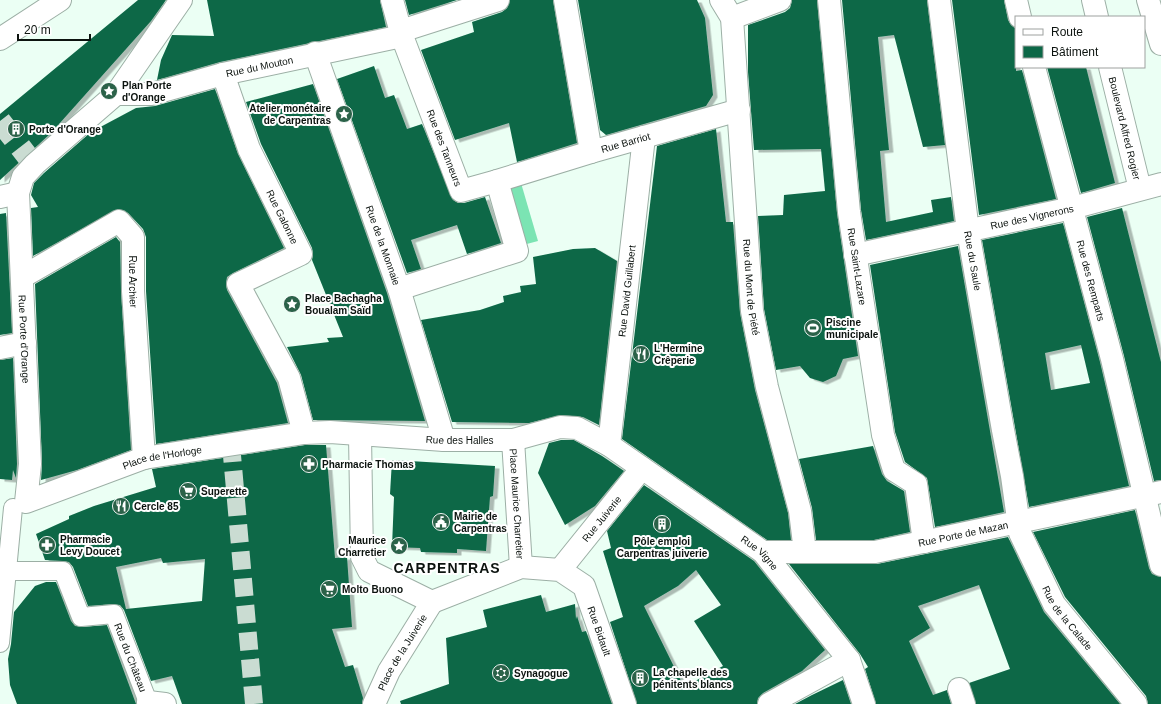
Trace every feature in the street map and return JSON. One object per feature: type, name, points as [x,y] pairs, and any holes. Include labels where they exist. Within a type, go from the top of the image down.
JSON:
[{"type":"street","points":[[0,39],[60,0]]},
{"type":"street","points":[[21,177],[116,94],[181,0]]},
{"type":"street","name":"Rue des Tanneurs","points":[[392,0],[402,34],[460,191],[497,181]]},
{"type":"street","name":"Rue du Mouton","points":[[116,94],[152,94],[223,74],[402,34],[498,0]]},
{"type":"street","name":"Rue Barriot","points":[[565,0],[591,152],[739,110]]},
{"type":"street","points":[[726,9],[780,0]]},
{"type":"street","name":"Rue Saint-Lazare","points":[[829,0],[849,212],[883,435],[894,470],[916,484],[924,542]]},
{"type":"street","name":"Rue du Saule","points":[[939,0],[968,231],[1019,521]]},
{"type":"street","points":[[1016,0],[1020,16]]},
{"type":"street","points":[[1093,0],[1097,16]]},
{"type":"street","points":[[1148,0],[1161,44]]},
{"type":"street","name":"Rue du Mont de Piété","points":[[726,9],[739,110],[752,311],[768,387],[800,511],[805,552]]},
{"type":"street","name":"Rue de la Monnaie","points":[[316,53],[399,289],[444,440]]},
{"type":"street","name":"Rue des Remparts","points":[[1034,68],[1112,359],[1152,493],[1161,566]]},
{"type":"street","name":"Boulevard Alfred Rogier","points":[[1110,68],[1140,189]]},
{"type":"street","name":"Rue Galonne","points":[[223,74],[249,149],[301,254],[238,284],[289,378],[304,433]]},
{"type":"street","name":"Rue David Guillabert","points":[[609,445],[644,137]]},
{"type":"street","points":[[399,289],[517,251],[497,181],[591,152]]},
{"type":"street","name":"Rue Porte d'Orange","points":[[13,508],[30,464],[22,277],[21,177]]},
{"type":"street","name":"Rue des Vignerons","points":[[855,255],[1072,208],[1161,184]]},
{"type":"street","name":"Rue Archier","points":[[22,277],[119,221],[133,236],[133,291],[144,458]]},
{"type":"street","points":[[0,348],[26,343]]},
{"type":"street","name":"Rue des Halles","points":[[304,433],[330,432],[444,440],[513,440],[560,427],[577,428],[609,445]]},
{"type":"street","name":"Place de l'Horloge","points":[[13,508],[144,458],[304,433]]},
{"type":"street","points":[[360,435],[362,557],[369,571],[432,602]]},
{"type":"street","name":"Place Maurice Charretier","points":[[513,440],[521,567]]},
{"type":"street","name":"Rue Vigne","points":[[609,445],[764,552],[849,660],[864,704]]},
{"type":"street","name":"Rue Juiverie","points":[[560,570],[642,468]]},
{"type":"street","name":"Rue Porte de Mazan","points":[[764,552],[875,552],[1152,493]]},
{"type":"street","points":[[1,635],[13,508]]},
{"type":"street","name":"Rue de la Calade","points":[[1019,521],[1020,533],[1054,604],[1136,704]]},
{"type":"street","name":"Place Maurice Charretier","points":[[432,602],[521,567],[560,570]]},
{"type":"street","name":"Rue Bidault","points":[[560,570],[584,586],[624,704]]},
{"type":"street","name":"Rue du Château","points":[[7,571],[63,571],[81,617],[114,614],[157,703]]},
{"type":"street","name":"Place de la Juiverie","points":[[374,704],[389,671],[432,602]]},
{"type":"street","points":[[769,704],[849,660]]},
{"type":"shaded area","points":[[521,183],[538,241],[523,245],[507,187]]},
{"type":"building","points":[[138,0],[166,0],[151,21],[51,133],[0,180],[0,114]]},
{"type":"building","points":[[207,0],[380,0],[386,27],[220,62],[157,80],[161,60],[172,35],[214,36]]},
{"type":"building","points":[[405,0],[457,0],[409,15]]},
{"type":"building","points":[[510,0],[553,0],[577,143],[517,162],[509,123],[455,140],[421,50],[474,32],[472,22],[502,12],[507,8]]},
{"type":"building","points":[[578,0],[697,0],[705,18],[713,95],[706,106],[606,135],[600,130]]},
{"type":"building","points":[[792,0],[817,0],[837,213],[858,356],[843,359],[836,376],[823,382],[810,378],[800,366],[776,370],[764,309],[758,216],[783,215],[784,195],[825,191],[821,149],[754,150],[748,72],[748,25],[785,12],[790,8]]},
{"type":"building","points":[[842,0],[927,0],[945,145],[923,147],[894,35],[878,37],[889,150],[880,151],[886,222],[933,212],[931,200],[951,197],[954,221],[866,240],[861,210]]},
{"type":"building","points":[[952,0],[1004,0],[1008,20],[1015,28],[1015,68],[1016,71],[1022,70],[1056,199],[979,215]]},
{"type":"building","points":[[374,66],[385,98],[394,95],[407,129],[422,124],[453,200],[458,203],[464,203],[485,197],[501,243],[467,254],[457,225],[411,240],[421,269],[407,273],[337,79]]},
{"type":"building","points":[[1047,68],[1086,68],[1115,183],[1081,193]]},
{"type":"building","points":[[313,84],[387,293],[425,421],[313,420],[301,375],[287,347],[329,342],[327,338],[343,337],[312,260],[312,248],[261,144],[246,102]]},
{"type":"building","points":[[215,89],[238,154],[284,248],[233,273],[227,277],[226,284],[227,290],[277,383],[288,423],[156,444],[146,291],[146,237],[143,229],[128,213],[118,209],[33,256],[31,208],[38,207],[31,195],[34,183],[91,132],[136,108],[155,106]]},
{"type":"building","points":[[716,129],[726,222],[733,222],[740,313],[755,390],[788,513],[791,540],[767,540],[622,439],[657,146]]},
{"type":"building","points":[[1122,208],[1161,362],[1161,480],[1154,481],[1124,356],[1087,217]]},
{"type":"building","points":[[6,213],[12,333],[0,335],[0,214]]},
{"type":"building","points":[[1063,223],[1100,362],[1129,486],[1029,507],[982,240]],"holes":[[[1081,345],[1090,383],[1051,390],[1045,353]]]},
{"type":"building","points":[[116,237],[120,242],[121,292],[131,450],[77,470],[41,480],[42,463],[35,284]]},
{"type":"building","points":[[958,246],[1004,512],[935,527],[927,478],[905,462],[895,432],[870,265]]},
{"type":"building","points":[[595,248],[617,261],[599,425],[583,417],[561,415],[529,423],[452,422],[421,320],[480,310],[504,302],[503,296],[521,292],[520,286],[536,284],[533,257],[573,249]]},
{"type":"building","points":[[13,358],[17,464],[16,478],[13,470],[12,480],[0,479],[0,360]]},
{"type":"building","points":[[561,440],[574,440],[624,471],[595,506],[565,525],[538,473],[549,443]]},
{"type":"building","points":[[305,445],[326,445],[335,558],[347,557],[352,627],[332,629],[345,667],[353,665],[363,698],[362,704],[182,704],[172,676],[151,681],[124,610],[120,605],[113,604],[88,606],[73,567],[69,562],[45,560],[36,534],[69,519],[69,516],[94,506],[156,487],[152,469]],"holes":[[[161,558],[163,563],[205,559],[202,601],[126,609],[116,567]]]},
{"type":"building","points":[[873,446],[882,474],[887,481],[904,491],[910,532],[874,540],[816,540],[812,508],[799,459]]},
{"type":"building","name":"Mairie de Carpentras","points":[[392,460],[495,466],[493,496],[490,497],[486,551],[457,549],[457,553],[421,552],[420,548],[392,547],[394,497],[390,494]]},
{"type":"building","points":[[644,485],[754,561],[825,650],[802,671],[763,693],[758,698],[757,704],[637,704],[610,622],[623,617],[603,551],[611,548],[607,531]],"holes":[[[696,570],[721,605],[694,621],[723,666],[684,687],[644,606],[678,586]]]},
{"type":"building","points":[[1135,510],[1149,568],[1152,574],[1161,577],[1161,704],[1148,704],[1146,696],[1065,597],[1033,532]]},
{"type":"building","points":[[1008,537],[1044,612],[1120,704],[976,704],[969,683],[1010,669],[979,585],[918,606],[930,628],[909,641],[933,695],[947,690],[951,704],[876,704],[865,669],[868,667],[860,654],[789,564],[877,564]]},
{"type":"building","points":[[46,582],[56,582],[71,621],[75,626],[82,627],[107,625],[136,704],[17,704],[10,685],[8,659],[14,612],[35,586]]},
{"type":"building","points":[[541,595],[546,612],[575,604],[576,619],[577,616],[582,632],[586,631],[612,704],[401,704],[400,701],[449,684],[446,638],[487,627],[483,610]]},
{"type":"building","points":[[843,680],[851,704],[795,704],[812,695]]},
{"type":"tunnel","points":[[0,121],[28,157]]},
{"type":"tunnel","points":[[231,444],[254,704]]},
{"type":"place","name":"Plan Porte d'Orange","points":[[109,91]]},
{"type":"place","name":"Atelier monétaire de Carpentras","points":[[344,114]]},
{"type":"place","name":"Porte d'Orange","points":[[16,129]]},
{"type":"place","name":"Place Bachagha Boualam Saïd","points":[[292,304]]},
{"type":"place","name":"Piscine municipale","points":[[813,328]]},
{"type":"place","name":"L'Hermine Crêperie","points":[[641,354]]},
{"type":"place","name":"Pharmacie Thomas","points":[[309,464]]},
{"type":"place","name":"Superette","points":[[188,491]]},
{"type":"place","name":"Cercle 85","points":[[121,506]]},
{"type":"place","name":"Mairie de Carpentras","points":[[441,522]]},
{"type":"place","name":"Pôle emploi Carpentras juiverie","points":[[662,524]]},
{"type":"place","name":"Pharmacie Levy Doucet","points":[[47,545]]},
{"type":"place","name":"Maurice Charretier","points":[[399,546]]},
{"type":"place","name":"Molto Buono","points":[[329,589]]},
{"type":"place","name":"Synagogue","points":[[501,673]]},
{"type":"place","name":"La chapelle des pénitents blancs","points":[[640,678]]},
{"type":"district","name":"CARPENTRAS","points":[[447,568]]}]
